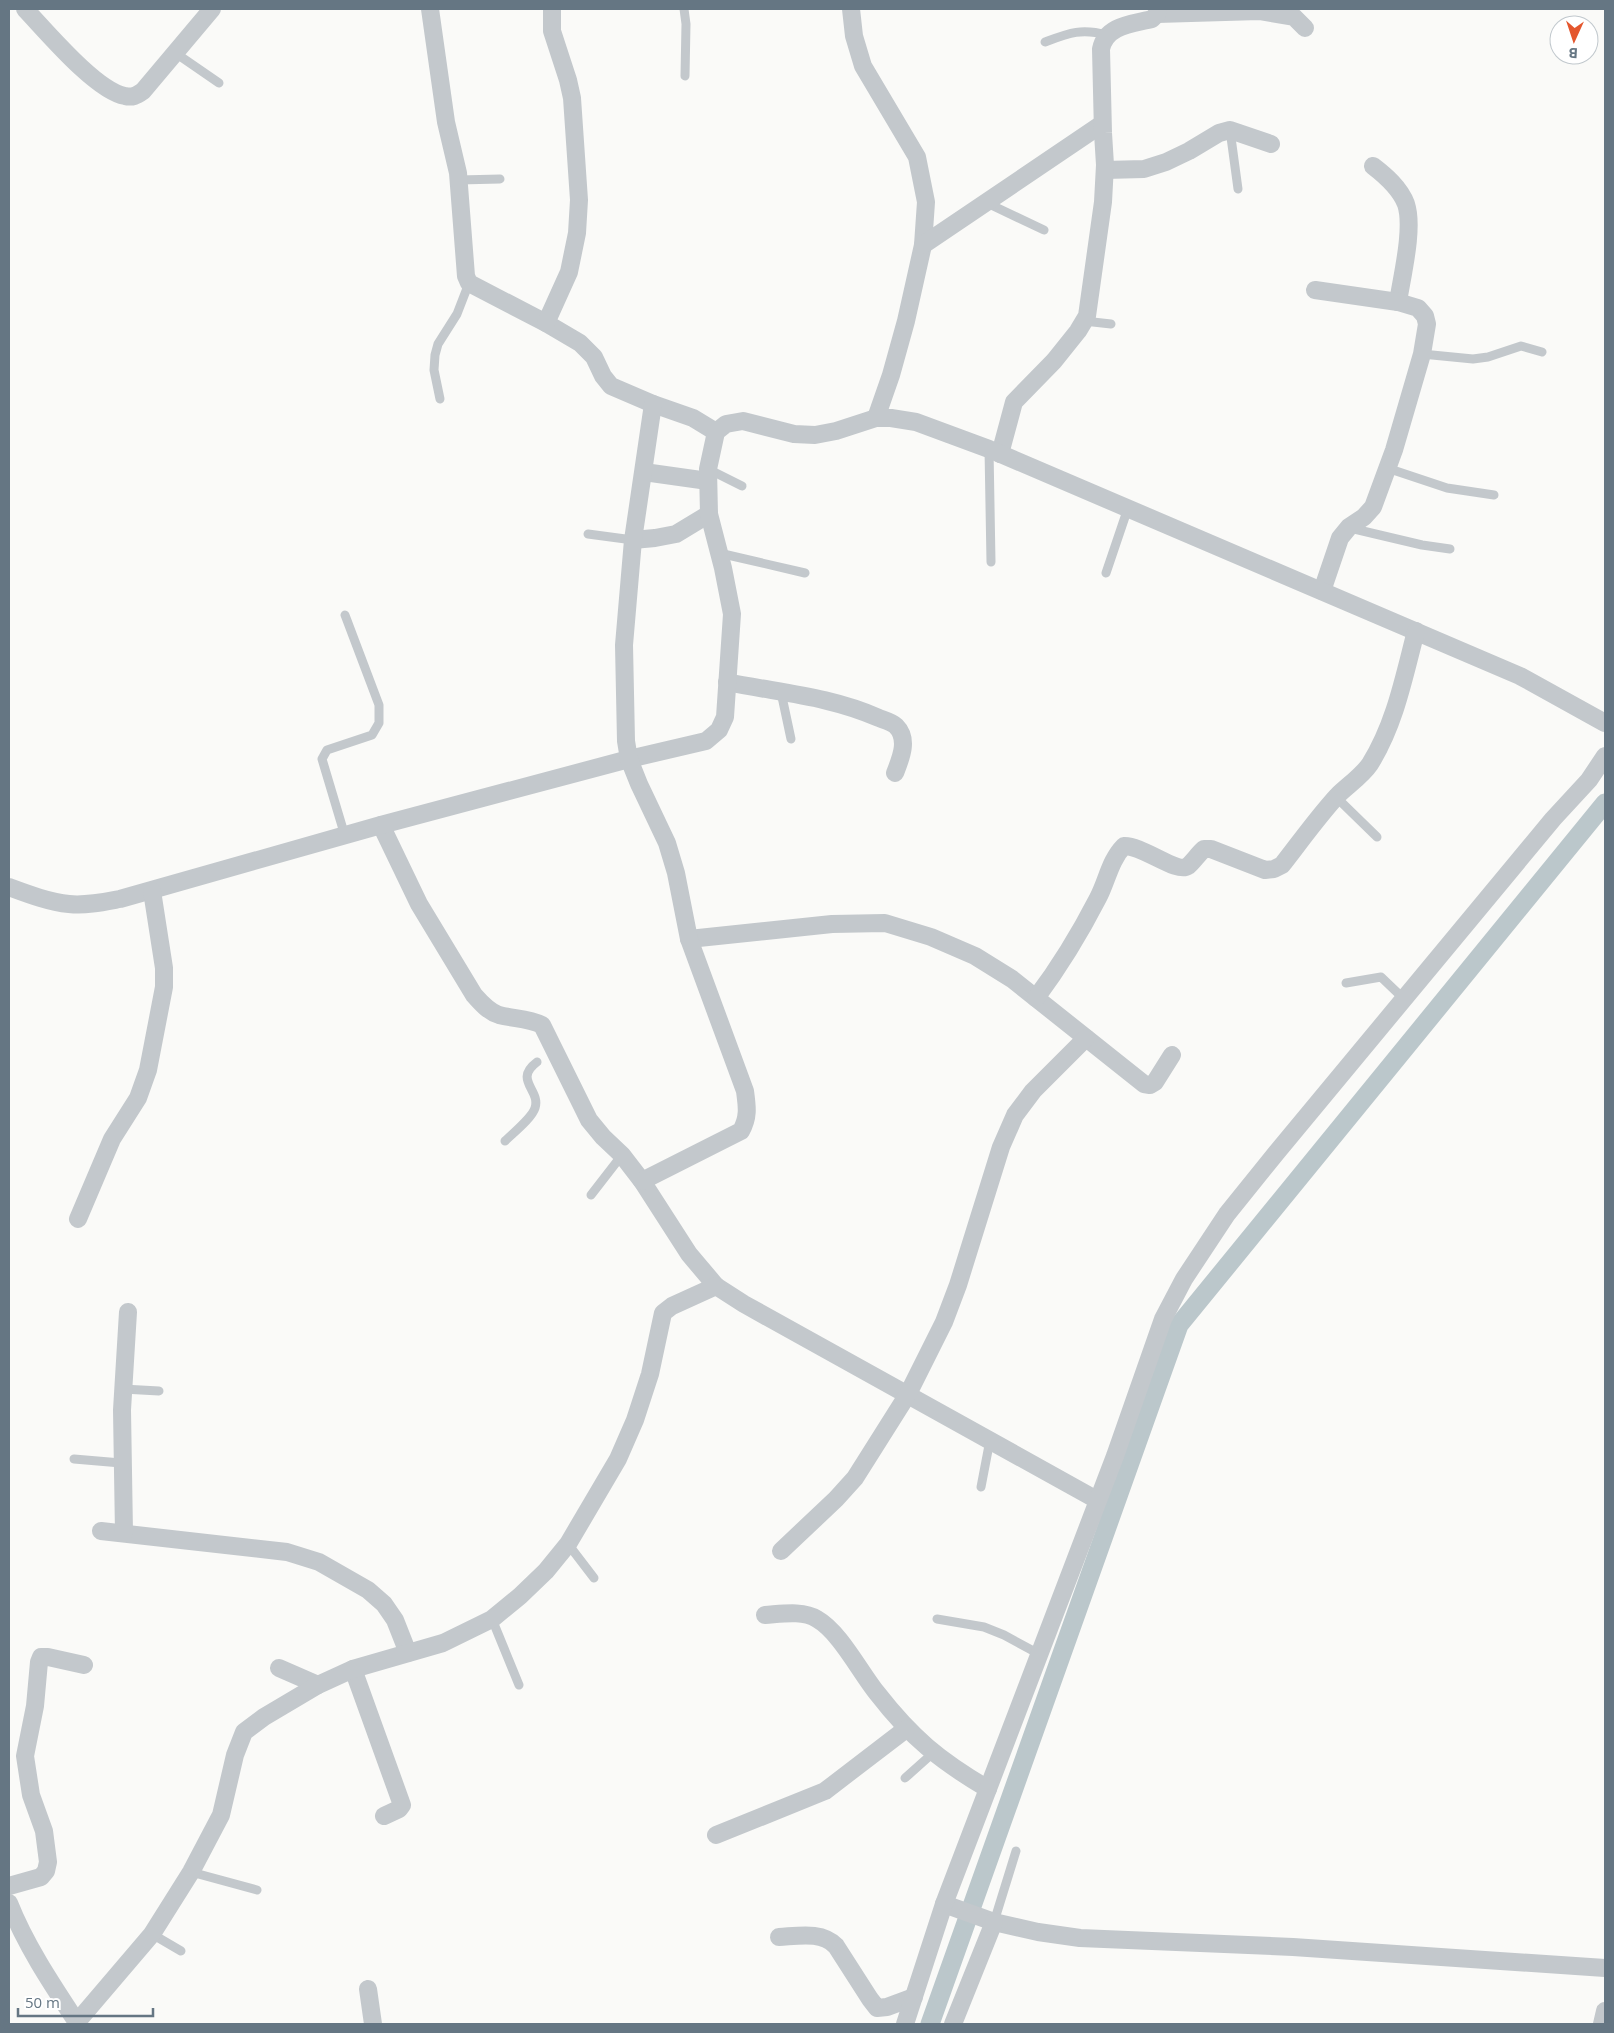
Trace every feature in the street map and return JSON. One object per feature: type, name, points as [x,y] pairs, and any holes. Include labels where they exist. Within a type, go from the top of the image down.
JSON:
[{"type":"street","points":[[25,9],[103,86],[124,96],[135,97],[143,91],[212,9]]},
{"type":"street","points":[[430,9],[446,122],[459,180],[466,276],[469,283],[580,343],[594,357],[603,376],[612,386],[653,404],[693,418],[716,432]]},
{"type":"street","points":[[546,323],[569,272],[577,233],[579,200],[572,98],[552,31],[552,9]]},
{"type":"street","points":[[851,9],[854,36],[862,66],[917,158],[926,202],[923,245],[891,375],[876,418]]},
{"type":"street","points":[[994,451],[1014,402],[1054,361],[1087,316],[1104,202],[1105,170],[1101,49],[1103,40],[1112,31],[1152,19],[1158,11],[1259,11],[1294,17],[1305,28]]},
{"type":"street","points":[[923,245],[1102,124]]},
{"type":"street","points":[[1105,170],[1144,169],[1166,162],[1219,133],[1230,130],[1271,144]]},
{"type":"street","points":[[1372,166],[1386,176],[1406,204],[1409,223],[1398,302]]},
{"type":"street","points":[[1315,290],[1398,302],[1418,308],[1425,316],[1427,324],[1422,354],[1373,507],[1340,538],[1322,591]]},
{"type":"street","points":[[642,1181],[741,1131],[747,1120],[745,1092],[689,940],[676,873],[667,843],[629,759],[626,740],[624,645],[633,540],[653,404]]},
{"type":"street","points":[[9,887],[37,897],[70,904],[93,904],[152,891],[381,825],[629,759],[706,741],[719,730],[725,717],[732,614],[709,514],[708,475],[716,432],[726,424],[743,421],[794,434],[815,435],[836,431],[876,418],[916,422],[994,451],[1520,676],[1605,723]]},
{"type":"street","points":[[644,472],[708,475]]},
{"type":"street","points":[[633,540],[676,534],[709,514]]},
{"type":"street","points":[[1036,998],[1060,966],[1082,930],[1100,895],[1117,853],[1124,846],[1132,845],[1178,868],[1188,866],[1204,849],[1211,849],[1265,870],[1274,870],[1282,865],[1336,797],[1368,766],[1383,741],[1400,694],[1416,631]]},
{"type":"street","points":[[727,682],[811,696],[842,704],[896,726],[901,734],[904,750],[895,773]]},
{"type":"street","points":[[905,2024],[950,1906],[988,1788],[1163,1319],[1184,1279],[1227,1214],[1553,819],[1589,780],[1605,756]]},
{"type":"street","points":[[381,825],[428,920],[474,995],[485,1007],[498,1015],[530,1020],[542,1025],[551,1052],[589,1120],[602,1137],[622,1155],[642,1181],[689,1254],[716,1286],[744,1304],[1097,1500]]},
{"type":"street","points":[[78,1219],[112,1140],[138,1098],[148,1070],[164,987],[164,968],[152,891]]},
{"type":"street","points":[[689,940],[832,924],[885,923],[931,936],[975,956],[1012,979],[1144,1084],[1150,1085],[1155,1082],[1172,1055]]},
{"type":"street","points":[[781,1551],[836,1499],[855,1478],[908,1394],[944,1322],[973,1242],[1001,1147],[1015,1115],[1033,1091],[1086,1038]]},
{"type":"street","points":[[9,1903],[16,1921],[77,2023],[152,1934],[192,1872],[221,1815],[235,1755],[244,1732],[264,1717],[318,1685],[353,1669],[443,1643],[492,1619],[533,1584],[568,1544],[618,1459],[635,1420],[650,1374],[662,1314],[672,1306],[716,1286]]},
{"type":"street","points":[[124,1534],[121,1463],[128,1312]]},
{"type":"street","points":[[101,1531],[287,1552],[319,1562],[368,1590],[384,1604],[395,1620],[408,1653]]},
{"type":"street","points":[[765,1614],[797,1613],[817,1618],[832,1632],[906,1729],[933,1754],[955,1770],[988,1788]]},
{"type":"street","points":[[9,1886],[41,1876],[46,1871],[48,1862],[44,1831],[31,1795],[25,1756],[35,1706],[39,1662],[41,1658],[48,1657],[84,1665]]},
{"type":"street","points":[[279,1668],[318,1685]]},
{"type":"street","points":[[353,1669],[402,1805],[399,1809],[384,1816]]},
{"type":"street","points":[[716,1835],[825,1791],[906,1729]]},
{"type":"street","points":[[950,1906],[988,1920],[1038,1932],[1080,1938],[1293,1947],[1605,1968]]},
{"type":"street","points":[[953,2024],[988,1920]]},
{"type":"street","points":[[779,1937],[816,1936],[830,1939],[877,2008],[888,2008],[914,1997]]},
{"type":"street","points":[[368,1989],[373,2024]]},
{"type":"street","points":[[1602,2024],[1605,2011]]},
{"type":"lane","points":[[684,9],[686,24],[685,76]]},
{"type":"lane","points":[[1045,42],[1072,32],[1093,31],[1107,35]]},
{"type":"lane","points":[[174,52],[219,83]]},
{"type":"lane","points":[[1230,130],[1238,189]]},
{"type":"lane","points":[[459,180],[500,179]]},
{"type":"lane","points":[[987,203],[1044,230]]},
{"type":"lane","points":[[440,399],[434,370],[435,355],[438,344],[457,314],[469,283]]},
{"type":"lane","points":[[1084,321],[1111,324]]},
{"type":"lane","points":[[1422,354],[1473,359],[1488,358],[1521,346],[1542,352]]},
{"type":"lane","points":[[990,562],[994,451]]},
{"type":"lane","points":[[1387,468],[1447,488],[1494,495]]},
{"type":"lane","points":[[708,475],[742,486]]},
{"type":"lane","points":[[1106,573],[1128,508]]},
{"type":"lane","points":[[1349,528],[1422,545],[1450,549]]},
{"type":"lane","points":[[588,534],[633,540]]},
{"type":"lane","points":[[719,553],[805,573]]},
{"type":"lane","points":[[345,615],[378,705],[379,723],[372,735],[326,750],[322,758],[345,836]]},
{"type":"lane","points":[[781,692],[791,739]]},
{"type":"lane","points":[[1336,797],[1377,837]]},
{"type":"lane","points":[[1346,983],[1381,977],[1404,999]]},
{"type":"lane","points":[[505,1140],[532,1114],[536,1107],[527,1074],[530,1067],[537,1062]]},
{"type":"lane","points":[[591,1195],[622,1155]]},
{"type":"lane","points":[[123,1389],[159,1391]]},
{"type":"lane","points":[[982,1487],[990,1440]]},
{"type":"lane","points":[[74,1459],[121,1463]]},
{"type":"lane","points":[[568,1544],[594,1578]]},
{"type":"lane","points":[[492,1619],[520,1685]]},
{"type":"lane","points":[[937,1619],[984,1627],[1004,1635],[1039,1654]]},
{"type":"lane","points":[[905,1778],[933,1754]]},
{"type":"lane","points":[[988,1920],[1016,1851]]},
{"type":"lane","points":[[192,1872],[257,1890]]},
{"type":"lane","points":[[152,1934],[181,1951]]},
{"type":"waterway","points":[[930,2024],[1179,1325],[1605,803]]}]
